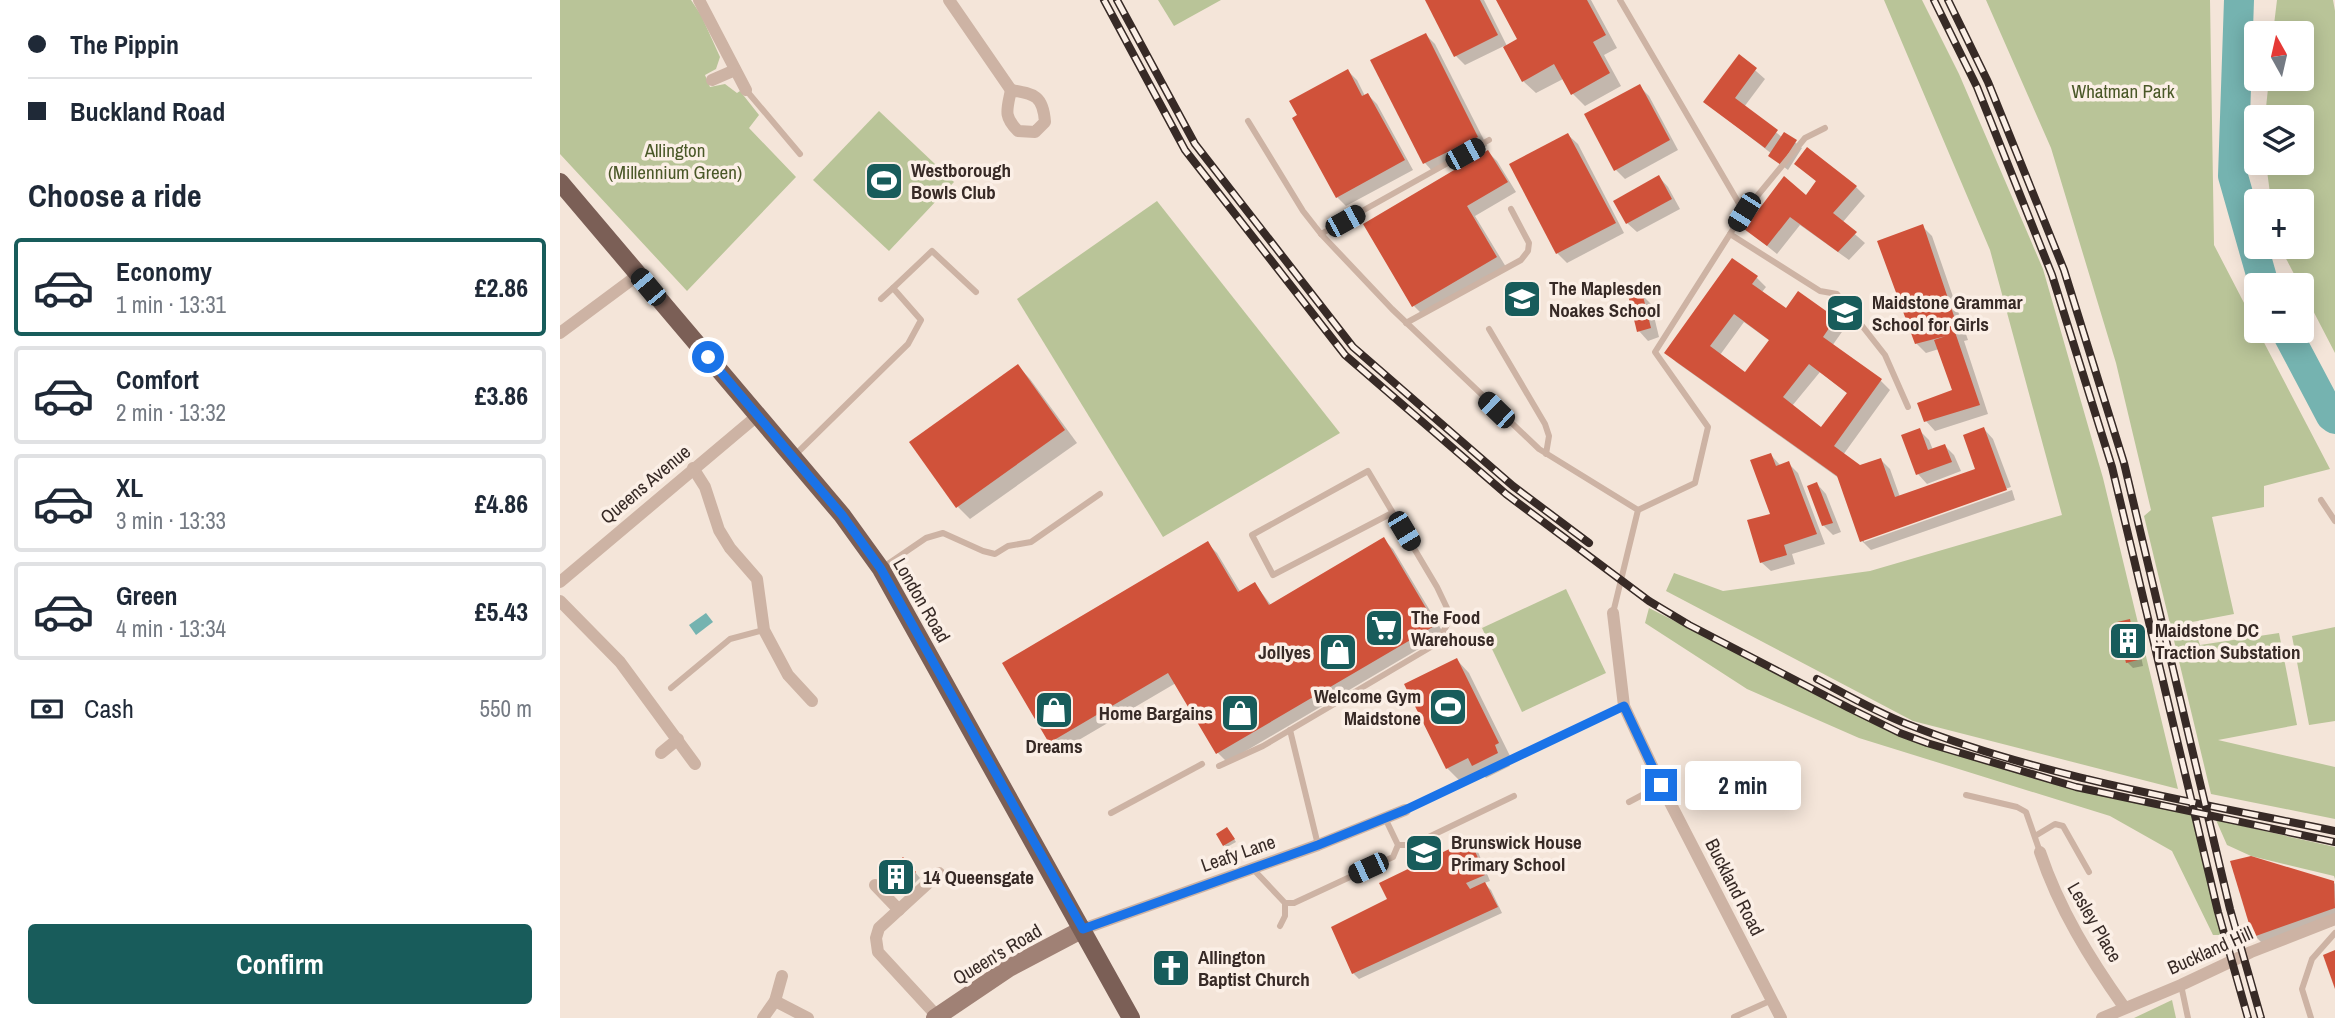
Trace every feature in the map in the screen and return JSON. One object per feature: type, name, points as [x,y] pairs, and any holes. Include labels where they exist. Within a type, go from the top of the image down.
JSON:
[{"type":"main road","name":"London Road","points":[[560,182],[842,515],[881,569],[1131,1018]]},
{"type":"street","points":[[699,0],[746,90]]},
{"type":"street","points":[[949,0],[1011,90]]},
{"type":"street","points":[[712,80],[735,70]]},
{"type":"street","points":[[560,333],[638,275]]},
{"type":"street","name":"Queens Avenue","points":[[560,582],[757,416]]},
{"type":"street","points":[[693,468],[705,488],[719,530],[730,548],[757,579],[764,630],[788,675],[812,701]]},
{"type":"street","points":[[560,601],[620,662],[695,764]]},
{"type":"street","name":"Buckland Road","points":[[1613,613],[1624,706],[1661,785],[1781,1018]]},
{"type":"street","points":[[661,753],[678,739]]},
{"type":"street","name":"Leafy Lane","points":[[1083,929],[1318,845],[1405,810]]},
{"type":"street","name":"Lesley Place","points":[[2040,852],[2053,889],[2082,945],[2124,1007]]},
{"type":"street","points":[[936,1017],[878,951],[876,938],[879,928],[939,873]]},
{"type":"street","points":[[875,884],[898,910]]},
{"type":"street","name":"Buckland Hill","points":[[2102,1018],[2251,952],[2335,919]]},
{"type":"street","name":"Queen's Road","points":[[936,1017],[1009,968],[1083,929]]},
{"type":"street","points":[[762,1018],[775,1001],[782,976]]},
{"type":"street","points":[[775,1001],[808,1018]]},
{"type":"lane","points":[[1620,0],[1744,212]]},
{"type":"lane","points":[[746,90],[800,154]]},
{"type":"lane","points":[[1248,121],[1303,211],[1321,234],[1406,323],[1546,454],[1638,510]]},
{"type":"lane","points":[[1638,510],[1695,484],[1708,427],[1655,352],[1744,212],[1805,138],[1825,128]]},
{"type":"lane","points":[[1321,234],[1489,140]]},
{"type":"lane","points":[[1406,323],[1521,260],[1528,251],[1529,243],[1511,209]]},
{"type":"lane","points":[[1730,234],[1820,291],[1837,294],[1885,355],[1908,407]]},
{"type":"lane","points":[[881,299],[932,251],[976,292]]},
{"type":"lane","points":[[793,458],[908,344],[922,320],[893,288]]},
{"type":"lane","points":[[1489,329],[1545,424],[1549,436],[1546,454]]},
{"type":"lane","points":[[1219,766],[1263,746],[1436,644],[1447,625],[1447,608],[1368,471],[1252,535],[1273,575],[1392,513]]},
{"type":"lane","points":[[881,569],[926,538],[943,533],[995,554],[1008,546],[1031,542],[1100,494]]},
{"type":"lane","points":[[2321,500],[2335,522]]},
{"type":"lane","points":[[1613,613],[1638,510]]},
{"type":"lane","points":[[671,688],[730,639],[764,630]]},
{"type":"lane","points":[[1405,810],[1624,706]]},
{"type":"lane","points":[[1290,730],[1318,845]]},
{"type":"lane","points":[[1111,813],[1202,764]]},
{"type":"lane","points":[[1629,802],[1661,785]]},
{"type":"lane","points":[[1966,795],[2017,807],[2026,812],[2040,852]]},
{"type":"lane","points":[[1398,845],[1412,845],[1514,796]]},
{"type":"lane","points":[[1385,818],[1398,845]]},
{"type":"lane","points":[[2035,836],[2055,824],[2063,826],[2089,872]]},
{"type":"lane","points":[[1285,903],[1294,903],[1393,856],[1398,845]]},
{"type":"lane","points":[[1252,868],[1285,903],[1285,916],[1280,926]]},
{"type":"lane","points":[[2311,1018],[2302,989],[2312,959],[2335,933]]},
{"type":"lane","points":[[2181,985],[2188,1018]]},
{"type":"lane","points":[[1734,1017],[1772,1000]]},
{"type":"green space","name":"Allington (Millennium Green)","points":[[560,0],[691,0],[701,15],[720,57],[716,69],[705,75],[710,87],[725,84],[737,93],[740,91],[759,115],[749,128],[796,177],[687,291],[560,154]]},
{"type":"green space","points":[[1158,0],[1221,0],[1174,26]]},
{"type":"green space","points":[[1884,0],[1922,0],[1959,74],[2043,269],[2103,478],[2178,789],[1913,721],[1666,591],[1674,573],[1723,591],[1870,571],[2062,515],[1990,250]]},
{"type":"green space","name":"Whatman Park","points":[[1986,0],[2210,0],[2214,245],[2244,303],[2244,343],[2264,343],[2330,469],[2264,486],[2264,507],[2212,517],[2234,614],[2192,622],[2200,645],[2279,633],[2297,725],[2218,740],[2335,767],[2335,819],[2211,794],[2144,516],[2151,510],[2116,363],[2051,148]]},
{"type":"green space","points":[[2277,0],[2333,0],[2335,353],[2314,313],[2314,273],[2293,273],[2286,259],[2314,259],[2314,189],[2269,189],[2268,175],[2314,175],[2314,105],[2266,105],[2268,91],[2314,91],[2314,21],[2274,21]]},
{"type":"green space","name":"Westborough Bowls Club","points":[[879,111],[954,182],[889,251],[813,180]]},
{"type":"green space","points":[[1157,201],[1340,433],[1163,537],[1017,299]]},
{"type":"green space","points":[[1566,589],[1606,673],[1522,712],[1482,628]]},
{"type":"green space","points":[[1649,608],[1884,727],[1954,754],[2043,781],[2193,815],[2222,935],[2213,935],[2172,851],[2110,816],[1859,738],[1747,689],[1645,623]]},
{"type":"green space","points":[[2335,627],[2335,721],[2309,725],[2292,636]]},
{"type":"green space","points":[[2216,820],[2335,847],[2335,879],[2334,876],[2251,856],[2227,845]]},
{"type":"green space","points":[[2172,1000],[2176,1018],[2134,1018]]},
{"type":"water","points":[[706,613],[713,622],[696,635],[689,625]]},
{"type":"building","points":[[1425,0],[1480,0],[1498,35],[1454,57]]},
{"type":"building","points":[[1496,0],[1587,0],[1606,35],[1593,42],[1610,73],[1571,95],[1554,64],[1522,82],[1503,47],[1517,39]]},
{"type":"building","points":[[1426,33],[1478,137],[1423,164],[1370,60]]},
{"type":"building","points":[[1739,54],[1757,68],[1735,98],[1778,130],[1765,148],[1703,102]]},
{"type":"building","points":[[1348,69],[1362,96],[1368,93],[1405,160],[1336,198],[1292,118],[1297,115],[1289,101]]},
{"type":"building","points":[[1640,84],[1670,140],[1614,171],[1584,114]]},
{"type":"building","points":[[1784,132],[1797,140],[1781,165],[1768,156]]},
{"type":"building","points":[[1568,133],[1616,223],[1556,254],[1509,164]]},
{"type":"building","points":[[1807,147],[1857,186],[1833,213],[1857,232],[1838,252],[1790,217],[1767,246],[1744,229],[1784,176],[1806,195],[1816,181],[1794,164]]},
{"type":"building","points":[[1488,150],[1508,182],[1467,206],[1497,257],[1412,307],[1363,224]]},
{"type":"building","points":[[1659,175],[1672,199],[1626,224],[1613,201]]},
{"type":"building","points":[[1923,224],[1959,331],[1955,332],[1980,405],[1924,422],[1917,403],[1952,390],[1934,340],[1946,336],[1915,344],[1877,241]]},
{"type":"building","points":[[1732,258],[1758,276],[1752,284],[1786,308],[1798,291],[1836,318],[1823,337],[1882,379],[1834,446],[1860,465],[1881,458],[1895,497],[1975,469],[1963,435],[1984,427],[2007,490],[1860,542],[1837,476],[1664,353]],"holes":[[[1734,314],[1769,340],[1745,372],[1710,346]],[[1809,364],[1847,393],[1821,427],[1783,397]]]},
{"type":"building","points":[[1642,292],[1651,328],[1637,332],[1628,295]]},
{"type":"building","points":[[1018,364],[1065,430],[956,508],[909,442]]},
{"type":"building","points":[[1920,428],[1928,450],[1945,444],[1952,462],[1916,475],[1901,435]]},
{"type":"building","points":[[1771,453],[1776,466],[1789,461],[1817,534],[1784,545],[1787,555],[1760,563],[1747,520],[1770,514],[1750,460]]},
{"type":"building","points":[[1817,482],[1833,523],[1822,526],[1807,486]]},
{"type":"building","points":[[1384,537],[1436,625],[1216,754],[1168,673],[1049,743],[1002,663],[1208,541],[1238,592],[1255,582],[1269,605]]},
{"type":"building","name":"Maidstone DC Traction Substation","points":[[2130,619],[2138,660],[2126,663],[2117,622]]},
{"type":"building","name":"Welcome Gym Maidstone","points":[[1457,658],[1499,743],[1495,745],[1498,753],[1472,766],[1468,758],[1446,769],[1404,684]]},
{"type":"building","points":[[1227,827],[1235,839],[1223,846],[1216,834]]},
{"type":"building","name":"Brunswick House Primary School","points":[[1470,839],[1485,875],[1466,883],[1470,889],[1485,882],[1498,907],[1352,974],[1331,927],[1387,899],[1379,883]]},
{"type":"building","points":[[2251,856],[2334,881],[2335,908],[2253,937],[2230,861]]},
{"type":"building","points":[[903,857],[916,872],[908,879],[896,864]]},
{"type":"building","name":"14 Queensgate","points":[[894,866],[906,881],[899,889],[885,873]]},
{"type":"building","points":[[2335,950],[2335,989],[2323,955]]},
{"type":"waterway","points":[[2239,0],[2233,176],[2261,273]]},
{"type":"waterway","points":[[2292,343],[2335,419]]},
{"type":"railway","points":[[1104,0],[1185,150],[1345,355],[1506,494],[1649,601],[1689,625],[1849,708],[1927,743],[2076,787],[2335,842]]},
{"type":"railway","points":[[1117,0],[1195,144],[1353,347],[1513,486],[1589,543]]},
{"type":"railway","points":[[1934,0],[1977,87],[2052,275],[2112,467],[2218,912],[2248,1018]]},
{"type":"railway","points":[[1948,0],[1988,82],[2064,270],[2124,463],[2230,909],[2261,1018]]},
{"type":"railway","points":[[1817,679],[1895,719],[1958,743],[2011,759],[2064,774],[2335,831]]},
{"type":"place","name":"Westborough Bowls Club","points":[[884,181]]},
{"type":"place","name":"The Maplesden Noakes School","points":[[1522,299]]},
{"type":"place","name":"Maidstone Grammar School for Girls","points":[[1845,313]]},
{"type":"place","name":"The Food Warehouse","points":[[1384,628]]},
{"type":"place","name":"Maidstone DC Traction Substation","points":[[2128,641]]},
{"type":"place","name":"Jollyes","points":[[1338,652]]},
{"type":"place","name":"Welcome Gym Maidstone","points":[[1448,707]]},
{"type":"place","name":"Dreams","points":[[1054,710]]},
{"type":"place","name":"Home Bargains","points":[[1240,713]]},
{"type":"place","name":"Brunswick House Primary School","points":[[1424,853]]},
{"type":"place","name":"14 Queensgate","points":[[896,877]]},
{"type":"place","name":"Allington Baptist Church","points":[[1171,968]]},
{"type":"route","points":[[708,357],[842,515],[881,569],[1083,929],[1318,845],[1405,810],[1624,706],[1661,785]]}]
